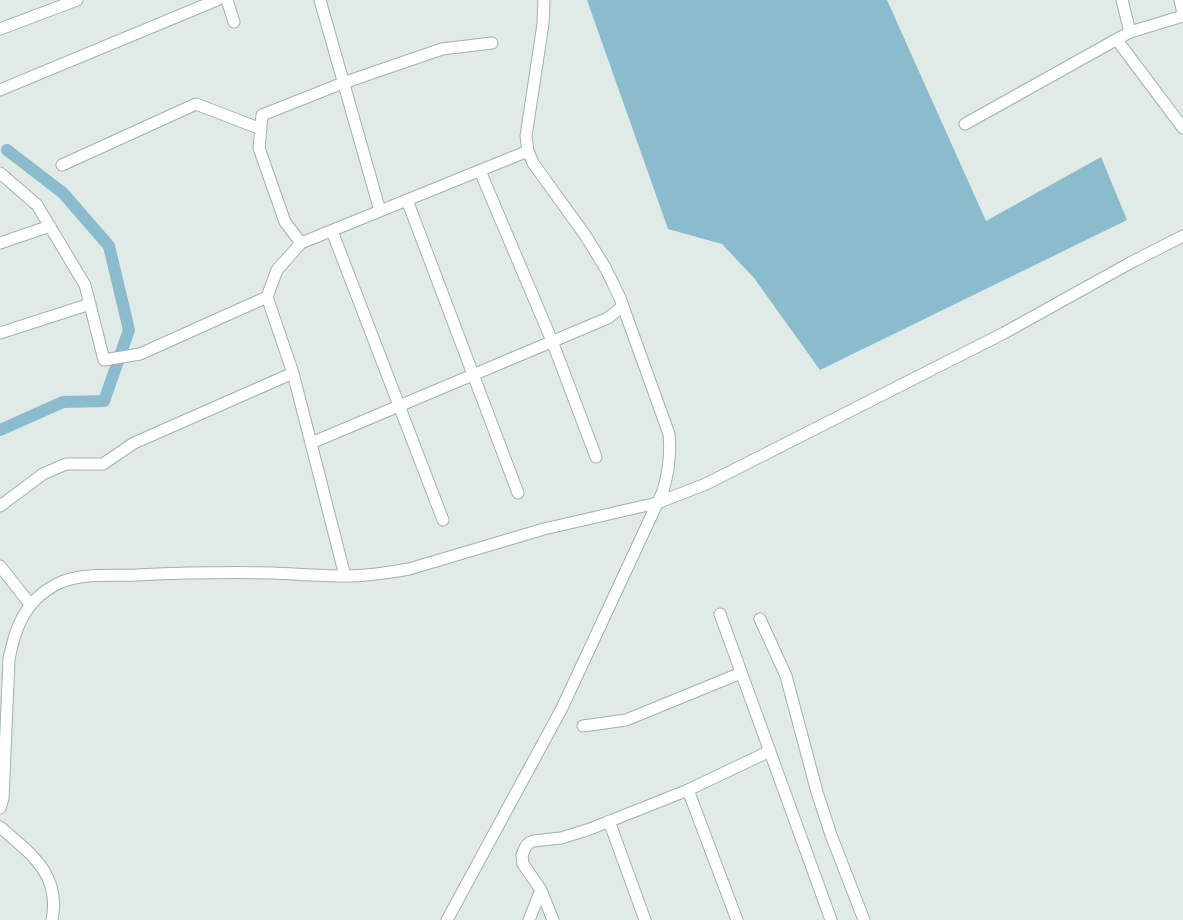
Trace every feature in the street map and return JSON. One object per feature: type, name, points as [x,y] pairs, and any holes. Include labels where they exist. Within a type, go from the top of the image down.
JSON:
[{"type":"street","points":[[0,29],[77,0]]},
{"type":"street","points":[[0,90],[217,0]]},
{"type":"street","points":[[227,0],[234,22]]},
{"type":"street","points":[[320,0],[342,83],[380,211]]},
{"type":"street","points":[[447,920],[562,708],[663,490],[669,467],[669,434],[611,278],[596,252],[533,163],[528,151],[526,136],[543,24],[544,0]]},
{"type":"street","points":[[1122,0],[1130,32]]},
{"type":"street","points":[[965,124],[1130,32],[1183,14],[1180,0]]},
{"type":"street","points":[[1117,40],[1183,128]]},
{"type":"street","points":[[301,243],[285,222],[259,148],[262,115],[342,83],[442,49],[492,43]]},
{"type":"street","points":[[62,165],[196,104],[261,129]]},
{"type":"street","points":[[345,576],[293,373],[267,297],[277,270],[301,243],[528,151]]},
{"type":"street","points":[[480,171],[552,341],[596,457]]},
{"type":"street","points":[[0,173],[37,205],[85,285],[104,360],[140,354],[267,297]]},
{"type":"street","points":[[407,200],[518,493]]},
{"type":"street","points":[[0,243],[50,226]]},
{"type":"street","points":[[332,231],[443,520]]},
{"type":"street","points":[[0,808],[9,659],[13,640],[18,624],[30,604],[56,584],[86,576],[208,572],[345,576],[388,573],[409,569],[544,529],[657,502],[706,484],[1004,333],[1130,263],[1183,236]]},
{"type":"street","points":[[0,333],[90,304]]},
{"type":"street","points":[[311,443],[608,318],[622,306]]},
{"type":"street","points":[[0,506],[43,474],[66,464],[103,464],[134,443],[293,373]]},
{"type":"street","points":[[0,566],[30,604]]},
{"type":"street","points":[[720,614],[831,920]]},
{"type":"street","points":[[760,619],[786,676],[822,809],[846,878],[864,920]]},
{"type":"street","points":[[583,726],[626,720],[741,673]]},
{"type":"street","points":[[553,920],[542,890],[523,864],[522,855],[526,846],[533,841],[576,834],[609,822],[688,790],[770,752]]},
{"type":"street","points":[[688,790],[737,920]]},
{"type":"street","points":[[609,822],[646,920]]},
{"type":"street","points":[[0,827],[36,858],[47,875],[53,895],[52,920]]},
{"type":"street","points":[[529,920],[542,890]]},
{"type":"water","points":[[587,0],[887,0],[986,221],[1101,157],[1127,220],[820,370],[754,278],[722,244],[668,229]]},
{"type":"waterway","points":[[0,430],[63,402],[104,401],[129,330],[109,246],[63,193],[7,150]]}]
